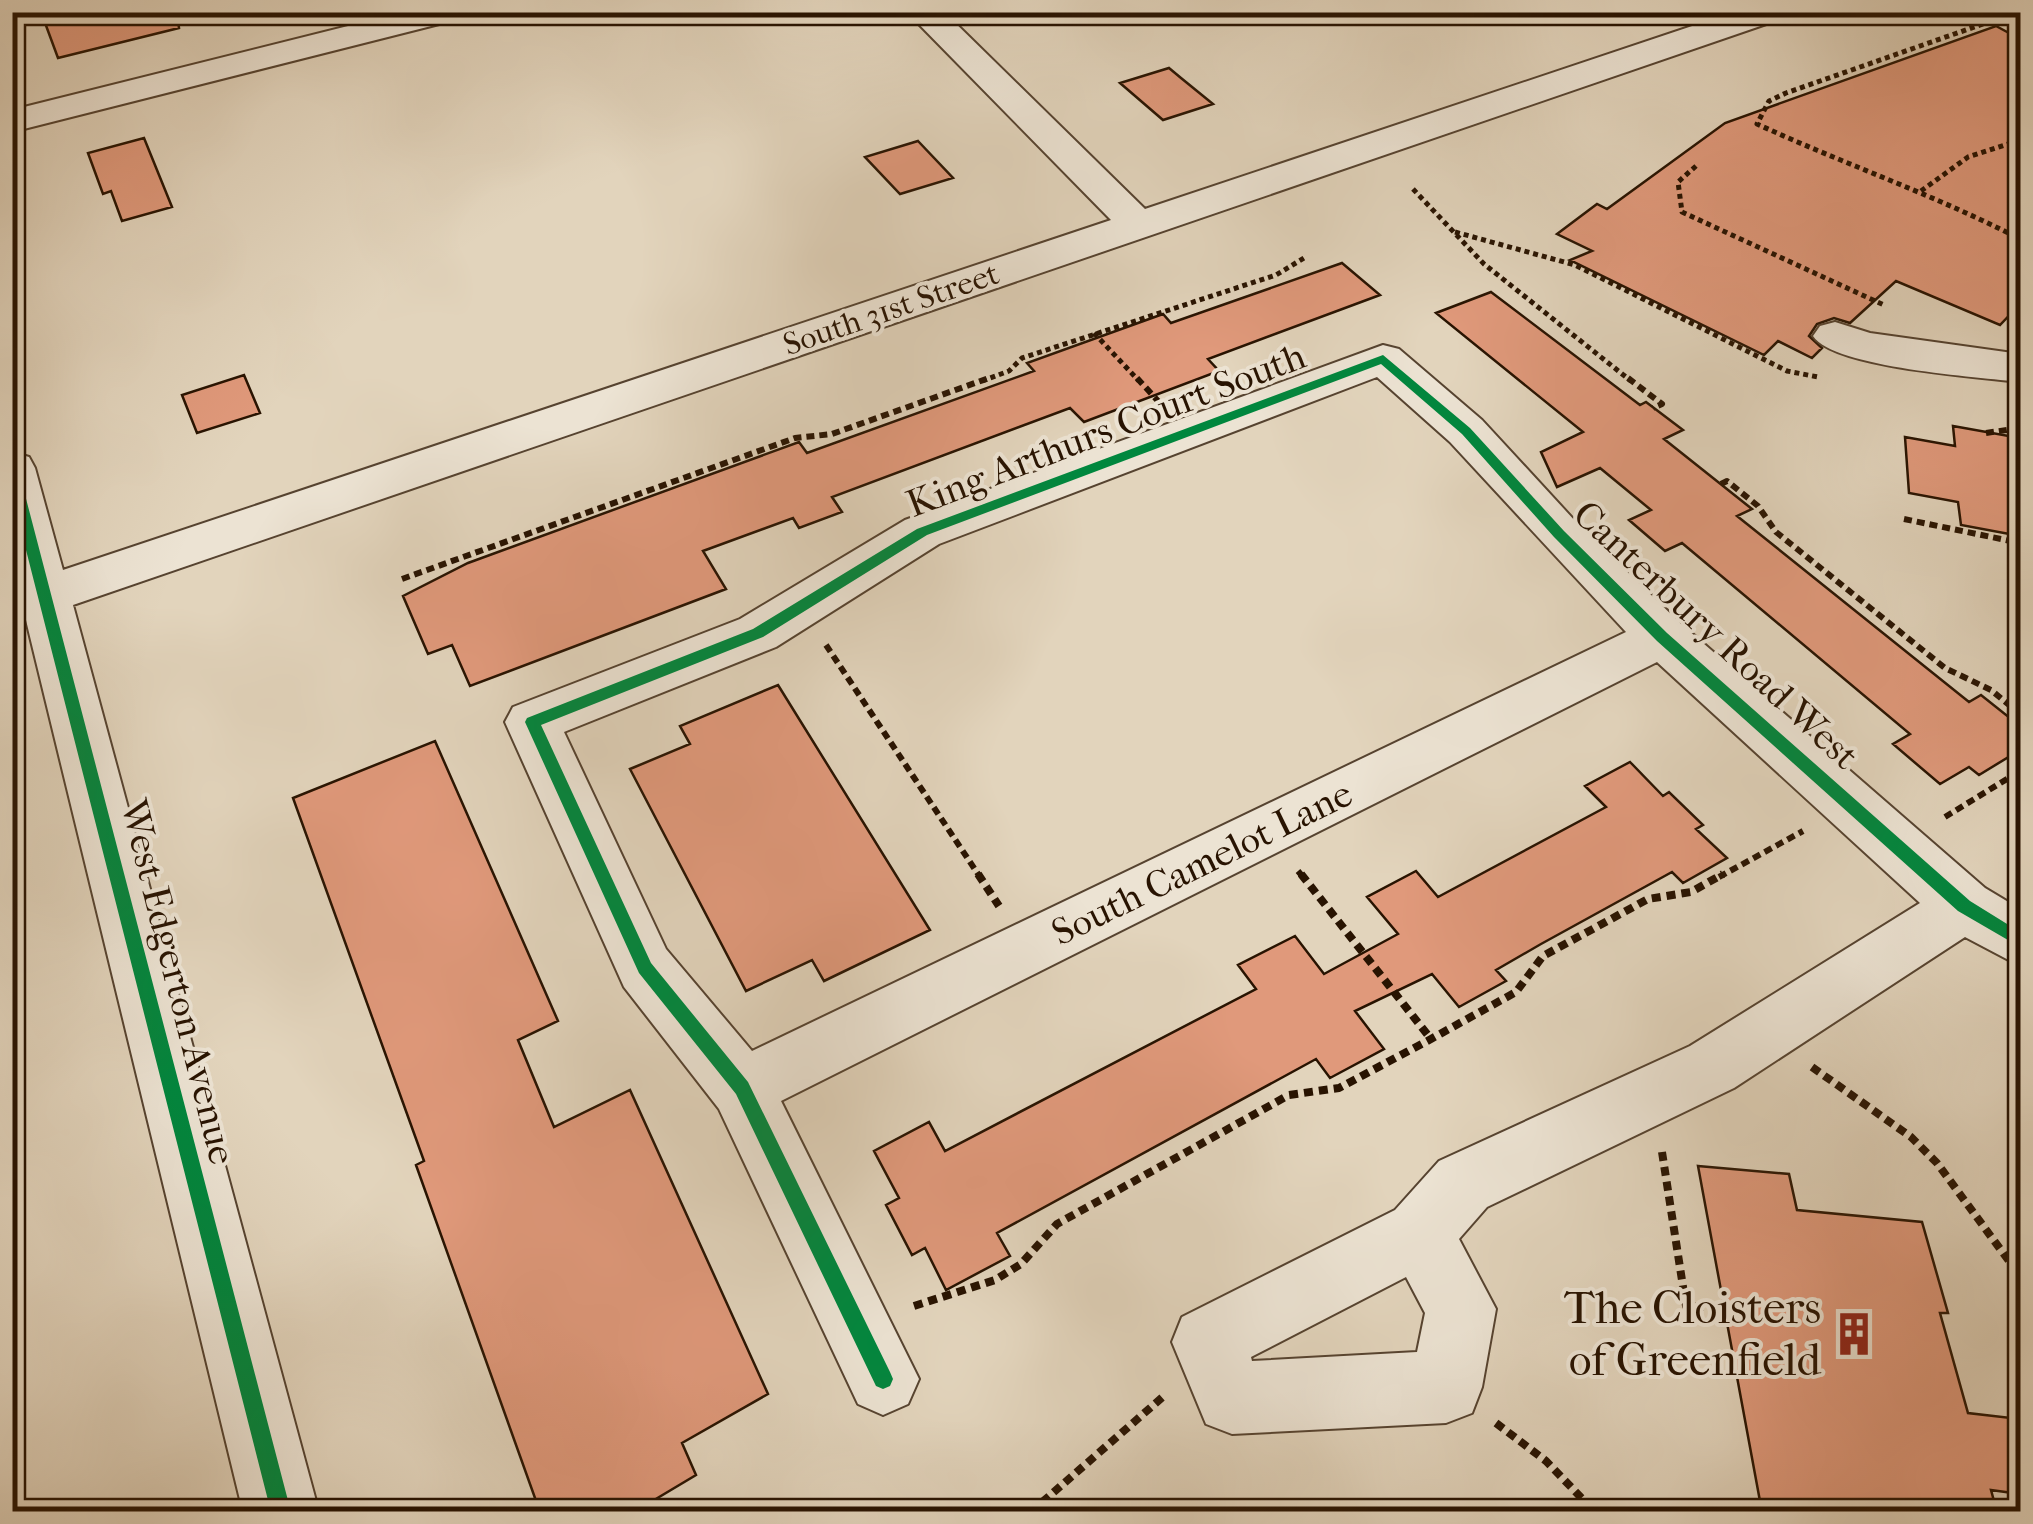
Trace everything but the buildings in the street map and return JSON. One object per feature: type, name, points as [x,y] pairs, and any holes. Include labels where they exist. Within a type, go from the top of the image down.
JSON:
[{"type":"street","points":[[12,121],[447,12]]},
{"type":"street","points":[[924,12],[1140,225]]},
{"type":"street","name":"South 31st Street","points":[[29,600],[1768,12]]},
{"type":"street","points":[[1829,357],[1864,346],[2020,368]]},
{"type":"street","name":"King Arthurs Court South","points":[[742,1088],[645,968],[532,722],[758,632],[922,532],[1383,359]]},
{"type":"street","name":"Canterbury Road West","points":[[1383,359],[1466,431],[1558,534],[1662,637],[1964,906],[2020,940]]},
{"type":"street","name":"West Edgerton Avenue","points":[[12,468],[29,600],[280,1512]]},
{"type":"street","name":"South Camelot Lane","points":[[742,1088],[1662,637]]},
{"type":"street","points":[[1420,1234],[1461,1308],[1446,1387],[1232,1398],[1207,1342],[1420,1234],[1464,1184],[1712,1067],[1964,906]]},
{"type":"street","points":[[742,1088],[883,1379]]},
{"type":"path","points":[[2017,12],[1786,92],[1769,101],[1757,124],[2020,239]]},
{"type":"path","points":[[1920,192],[1968,158],[2020,140]]},
{"type":"path","points":[[1696,166],[1678,182],[1682,212],[1898,311]]},
{"type":"path","points":[[1413,189],[1484,264],[1559,327],[1662,404],[1654,408]]},
{"type":"path","points":[[1455,232],[1574,265],[1787,370],[1829,357]]},
{"type":"path","points":[[402,579],[795,438],[850,428],[1008,371],[1022,358],[1242,288],[1276,275],[1304,258]]},
{"type":"path","points":[[1094,333],[1186,431]]},
{"type":"path","points":[[1986,432],[2020,428]]},
{"type":"path","points":[[1721,484],[1727,481],[1758,506],[1776,532],[1945,668],[1991,690],[2020,714]]},
{"type":"path","points":[[1904,519],[2020,543]]},
{"type":"path","points":[[801,606],[1027,948]]},
{"type":"path","points":[[1896,846],[2020,771]]},
{"type":"path","points":[[855,1324],[996,1280],[1021,1264],[1056,1224],[1289,1095],[1340,1088],[1516,992],[1543,956],[1648,899],[1692,892],[1851,805]]},
{"type":"path","points":[[1266,831],[1431,1039]]},
{"type":"path","points":[[1772,1028],[1823,1077],[1877,1112],[1937,1163],[2020,1276]]},
{"type":"path","points":[[1640,1102],[1660,1136],[1686,1306],[1724,1308]]},
{"type":"path","points":[[1031,1512],[1154,1402],[1216,1362]]},
{"type":"path","points":[[1446,1387],[1546,1461],[1596,1512]]},
{"type":"cycle path","points":[[883,1379],[742,1088],[645,968],[532,722],[758,633],[922,532],[1383,359],[1466,431],[1559,534],[1662,637],[1964,906],[2020,940]]},
{"type":"cycle path","points":[[12,468],[281,1512]]},
{"type":"place","name":"The Cloisters of Greenfield","points":[[1854,1334]]}]
